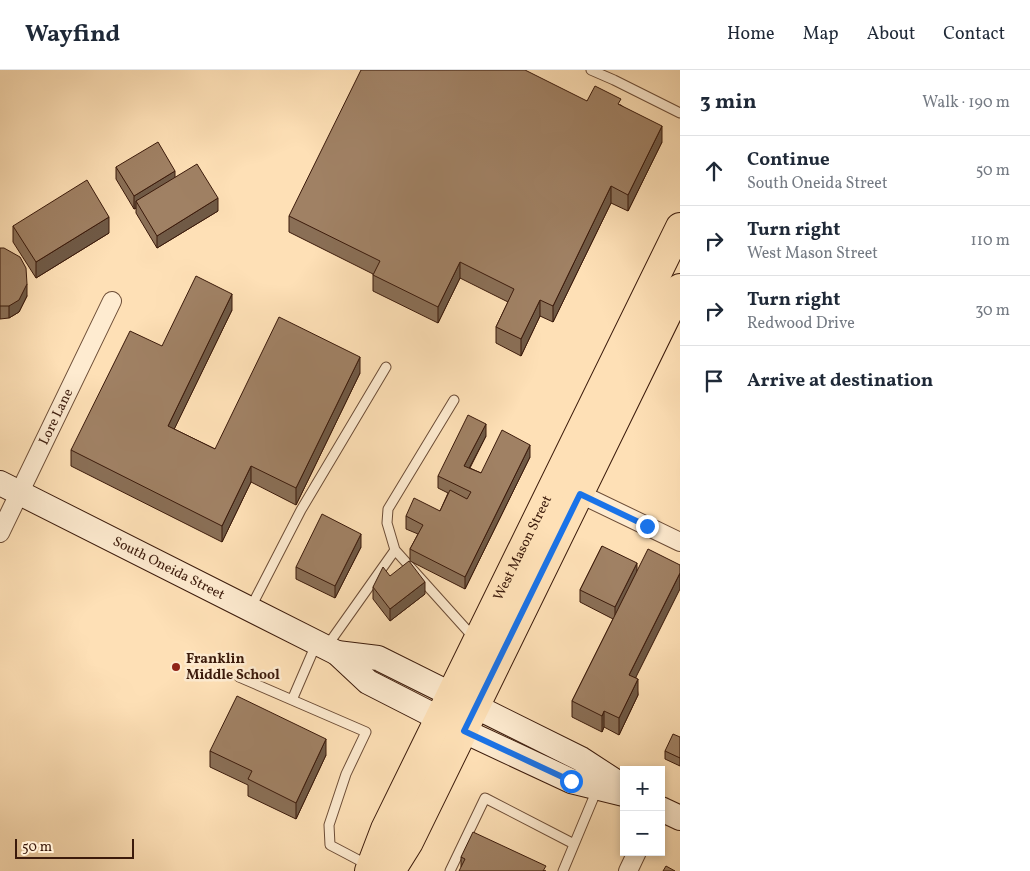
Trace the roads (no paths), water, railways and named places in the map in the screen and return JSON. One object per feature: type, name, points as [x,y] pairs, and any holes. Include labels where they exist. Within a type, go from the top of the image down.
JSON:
[{"type":"main road","name":"West Mason Street","points":[[377,870],[385,829],[641,303],[680,227]]},
{"type":"main road","name":"West Mason Street","points":[[377,870],[409,842],[580,494],[673,318],[680,288]]},
{"type":"street","name":"Lore Lane","points":[[0,533],[10,488],[112,301]]},
{"type":"street","points":[[641,303],[673,318]]},
{"type":"street","points":[[555,482],[680,542]]},
{"type":"street","name":"South Oneida Street","points":[[10,488],[327,647],[378,658],[452,694],[581,759],[620,785]]},
{"type":"street","name":"South Oneida Street","points":[[327,647],[368,682],[464,731],[571,781],[620,793]]},
{"type":"street","points":[[665,811],[680,818]]},
{"type":"street","points":[[628,871],[635,856]]},
{"type":"lane","points":[[591,70],[680,113]]},
{"type":"lane","points":[[250,609],[301,510],[386,367]]},
{"type":"lane","points":[[454,400],[388,508],[387,524],[395,550],[477,642]]},
{"type":"lane","points":[[292,700],[395,550]]},
{"type":"lane","points":[[239,677],[366,732],[346,774],[329,825],[330,845],[377,870]]},
{"type":"lane","points":[[563,871],[598,787]]},
{"type":"lane","points":[[450,871],[485,798],[574,844]]},
{"type":"place","name":"Franklin Middle School","points":[[176,667]]}]
